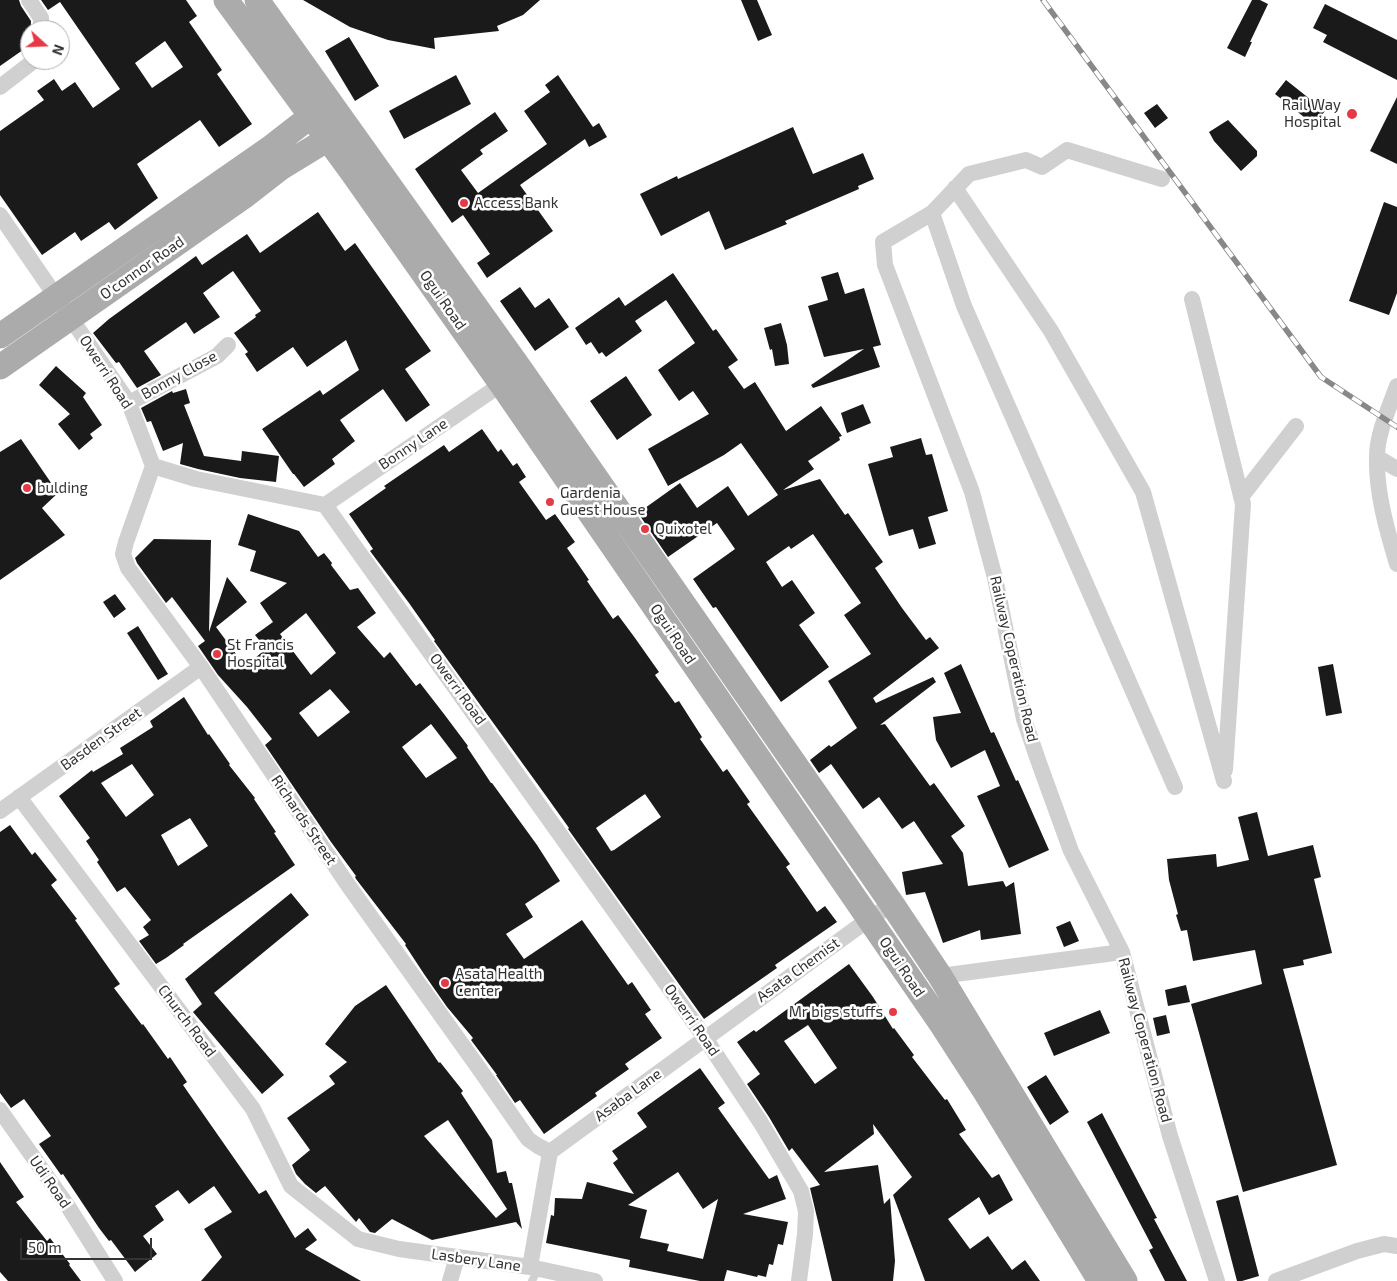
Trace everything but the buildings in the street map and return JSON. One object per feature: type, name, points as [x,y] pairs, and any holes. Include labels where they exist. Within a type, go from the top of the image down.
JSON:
[{"type":"main road","name":"Ogui Road","points":[[226,0],[288,86],[320,109]]},
{"type":"main road","name":"Ogui Road","points":[[256,0],[320,109],[892,904],[940,976],[1125,1281]]},
{"type":"main road","points":[[276,157],[288,86]]},
{"type":"main road","points":[[276,157],[320,109]]},
{"type":"main road","name":"Ogui Road","points":[[337,133],[352,172],[512,378],[869,919],[942,1025],[981,1085],[1100,1281]]},
{"type":"main road","points":[[276,157],[337,133]]},
{"type":"main road","points":[[276,157],[298,163],[318,161],[337,165],[352,172]]},
{"type":"main road","name":"O'connor Road","points":[[0,336],[56,296],[276,157]]},
{"type":"main road","name":"O'connor Road","points":[[0,367],[246,196],[276,157]]},
{"type":"street","points":[[30,0],[40,20]]},
{"type":"street","points":[[0,87],[22,70]]},
{"type":"street","points":[[1162,179],[1067,150],[1042,168],[1026,160],[969,174],[932,213],[964,306],[1175,787]]},
{"type":"street","points":[[955,188],[1050,331],[1142,492],[1224,781],[1243,504],[1192,299]]},
{"type":"street","name":"Railway Coperation Road","points":[[932,213],[883,242],[885,265],[972,492],[995,578],[1024,719],[1071,851],[1122,952],[1170,1136],[1217,1281]]},
{"type":"street","name":"Owerri Road","points":[[0,215],[129,403],[153,466]]},
{"type":"street","name":"Bonny Close","points":[[129,403],[217,356],[228,346]]},
{"type":"street","name":"Bonny Lane","points":[[325,505],[512,378]]},
{"type":"street","points":[[1395,392],[1382,433],[1377,457],[1379,486],[1393,538],[1397,564]]},
{"type":"street","points":[[1382,433],[1397,422]]},
{"type":"street","points":[[1241,497],[1296,426]]},
{"type":"street","points":[[1377,457],[1397,469]]},
{"type":"street","points":[[153,466],[196,479],[325,505]]},
{"type":"street","name":"Richards Street","points":[[153,466],[126,542],[124,554],[128,568],[201,667],[348,886],[528,1139],[550,1152]]},
{"type":"street","name":"Owerri Road","points":[[325,505],[705,1038],[761,1124],[801,1191],[806,1211],[799,1281]]},
{"type":"street","name":"Basden Street","points":[[0,811],[201,667]]},
{"type":"street","name":"Church Road","points":[[19,797],[253,1109],[291,1186],[358,1239]]},
{"type":"street","name":"Asata Chemist","points":[[705,1038],[892,904]]},
{"type":"street","points":[[940,976],[1122,952]]},
{"type":"street","name":"Asaba Lane","points":[[550,1152],[705,1038]]},
{"type":"street","name":"Udi Road","points":[[0,1110],[69,1208],[114,1281]]},
{"type":"street","points":[[533,1272],[550,1152]]},
{"type":"street","name":"Lasbery Lane","points":[[358,1239],[533,1272],[595,1281]]},
{"type":"street","points":[[1276,1281],[1357,1251],[1384,1244],[1397,1246]]},
{"type":"street","points":[[450,1281],[457,1257]]},
{"type":"railway","points":[[1043,0],[1321,377],[1397,427]]},
{"type":"place","name":"Rail Way Hospital","points":[[1352,114]]},
{"type":"place","name":"Access Bank","points":[[464,203]]},
{"type":"place","name":"bulding","points":[[27,488]]},
{"type":"place","name":"Gardenia Guest House","points":[[550,502]]},
{"type":"place","name":"Quixotel","points":[[645,529]]},
{"type":"place","name":"St Francis Hospital","points":[[217,654]]},
{"type":"place","name":"Asata Health Center","points":[[445,983]]},
{"type":"place","name":"Mr bigs stuffs","points":[[893,1012]]}]
